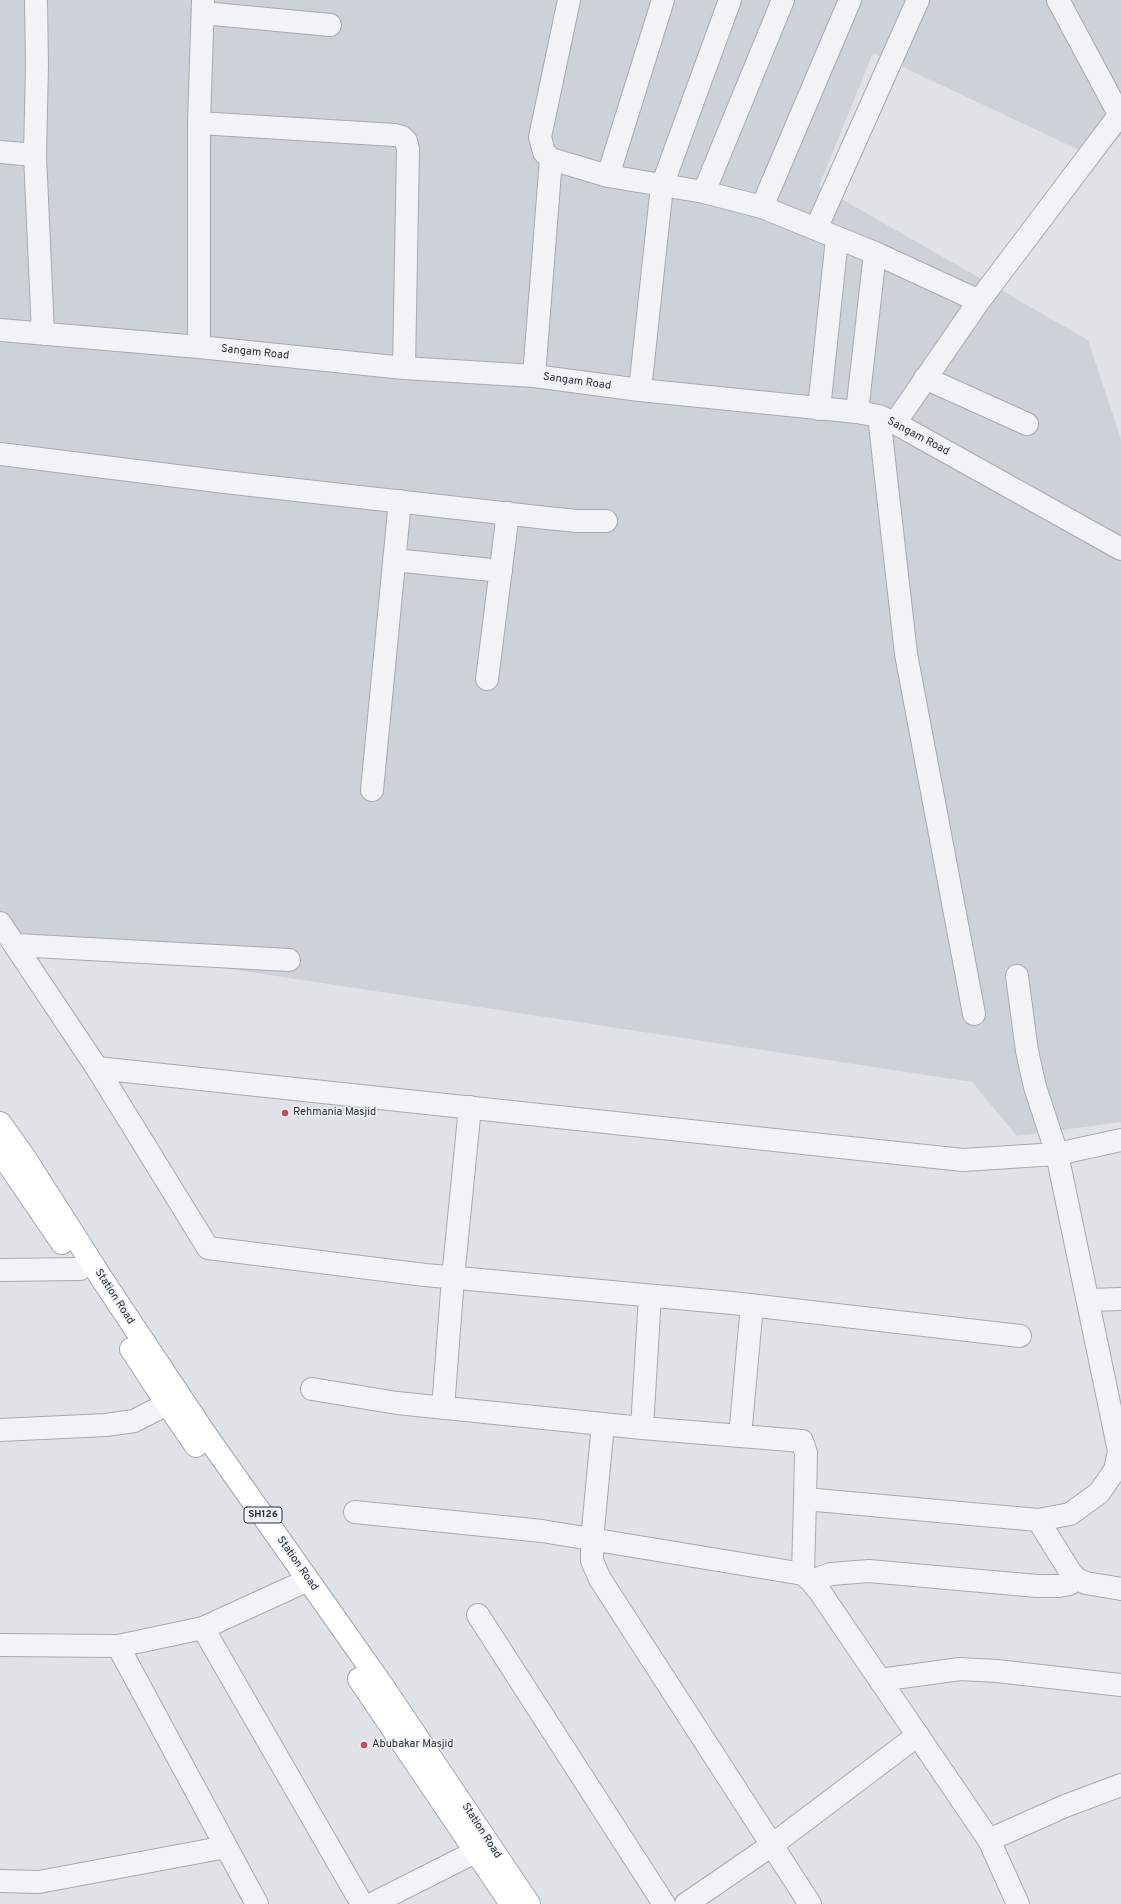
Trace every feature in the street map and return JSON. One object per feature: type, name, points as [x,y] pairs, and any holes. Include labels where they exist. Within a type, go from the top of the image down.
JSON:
[{"type":"main road","name":"Station Road","points":[[0,1124],[25,1158],[475,1852],[511,1904]]},
{"type":"main road","name":"Station Road","points":[[0,1152],[80,1269],[166,1404],[302,1583],[459,1798],[529,1904]]},
{"type":"street","points":[[36,0],[37,65],[35,155],[43,334]]},
{"type":"street","points":[[569,0],[540,137],[544,152],[551,159],[608,176],[704,192],[762,207],[790,220],[874,253],[979,301]]},
{"type":"street","points":[[608,176],[663,0]]},
{"type":"street","points":[[640,390],[662,186],[730,0]]},
{"type":"street","points":[[704,192],[783,0]]},
{"type":"street","points":[[762,207],[850,0]]},
{"type":"street","points":[[816,229],[918,0]]},
{"type":"street","points":[[974,1014],[906,654],[887,420],[925,378],[979,301],[1120,114],[1058,0]]},
{"type":"street","points":[[199,347],[199,123],[203,7],[330,25]]},
{"type":"street","points":[[199,123],[395,135],[402,137],[406,141],[408,149],[404,368]]},
{"type":"street","points":[[0,152],[35,155]]},
{"type":"street","points":[[534,376],[551,159]]},
{"type":"street","points":[[819,409],[837,238]]},
{"type":"street","points":[[857,412],[874,253]]},
{"type":"street","name":"Sangam Road","points":[[0,330],[199,347],[404,368],[534,376],[640,390],[857,412],[887,420],[1121,549]]},
{"type":"street","points":[[925,378],[1027,424]]},
{"type":"street","points":[[0,454],[218,481],[577,521],[606,521]]},
{"type":"street","points":[[372,790],[400,501]]},
{"type":"street","points":[[488,679],[508,513]]},
{"type":"street","points":[[394,560],[501,571]]},
{"type":"street","points":[[0,923],[16,944],[98,1068],[208,1248],[453,1278],[752,1305],[1020,1336]]},
{"type":"street","points":[[16,944],[289,960]]},
{"type":"street","points":[[805,1499],[1038,1520],[1070,1514],[1099,1493],[1115,1470],[1120,1451],[1057,1154],[1035,1087],[1027,1051],[1017,976]]},
{"type":"street","points":[[98,1068],[963,1160],[1057,1154],[1121,1140]]},
{"type":"street","points":[[443,1408],[453,1278],[470,1107]]},
{"type":"street","points":[[0,1270],[80,1269]]},
{"type":"street","points":[[642,1428],[650,1296]]},
{"type":"street","points":[[1088,1300],[1121,1299]]},
{"type":"street","points":[[740,1436],[752,1305]]},
{"type":"street","points":[[312,1389],[397,1403],[443,1408],[642,1428],[802,1441],[806,1453],[805,1499],[807,1577],[880,1680],[989,1840],[1018,1904]]},
{"type":"street","points":[[0,1430],[106,1425],[134,1421],[166,1404]]},
{"type":"street","points":[[603,1424],[592,1540],[592,1561],[600,1579],[810,1904]]},
{"type":"street","points":[[356,1512],[542,1531],[807,1577],[869,1570],[1037,1586],[1059,1586],[1069,1584],[1077,1579]]},
{"type":"street","points":[[1038,1520],[1071,1573],[1077,1579],[1109,1588],[1121,1589]]},
{"type":"street","points":[[0,1645],[118,1646],[204,1628],[302,1583]]},
{"type":"street","points":[[478,1615],[664,1904]]},
{"type":"street","points":[[204,1628],[362,1904]]},
{"type":"street","points":[[118,1646],[257,1904]]},
{"type":"street","points":[[880,1680],[960,1669],[997,1670],[1121,1685]]},
{"type":"street","points":[[686,1904],[772,1845],[918,1735]]},
{"type":"street","points":[[989,1840],[1065,1806],[1121,1785]]},
{"type":"street","points":[[0,1881],[39,1882],[226,1848]]},
{"type":"street","points":[[372,1904],[475,1852]]},
{"type":"shaded area","points":[[0,0],[1121,0],[1121,135],[1094,157],[873,53],[819,186],[1088,340],[1121,439],[1121,1122],[1017,1136],[972,1082],[0,934]]},
{"type":"place","name":"Rehmania Masjid","points":[[285,1113]]},
{"type":"place","name":"Abubakar Masjid","points":[[364,1745]]}]
